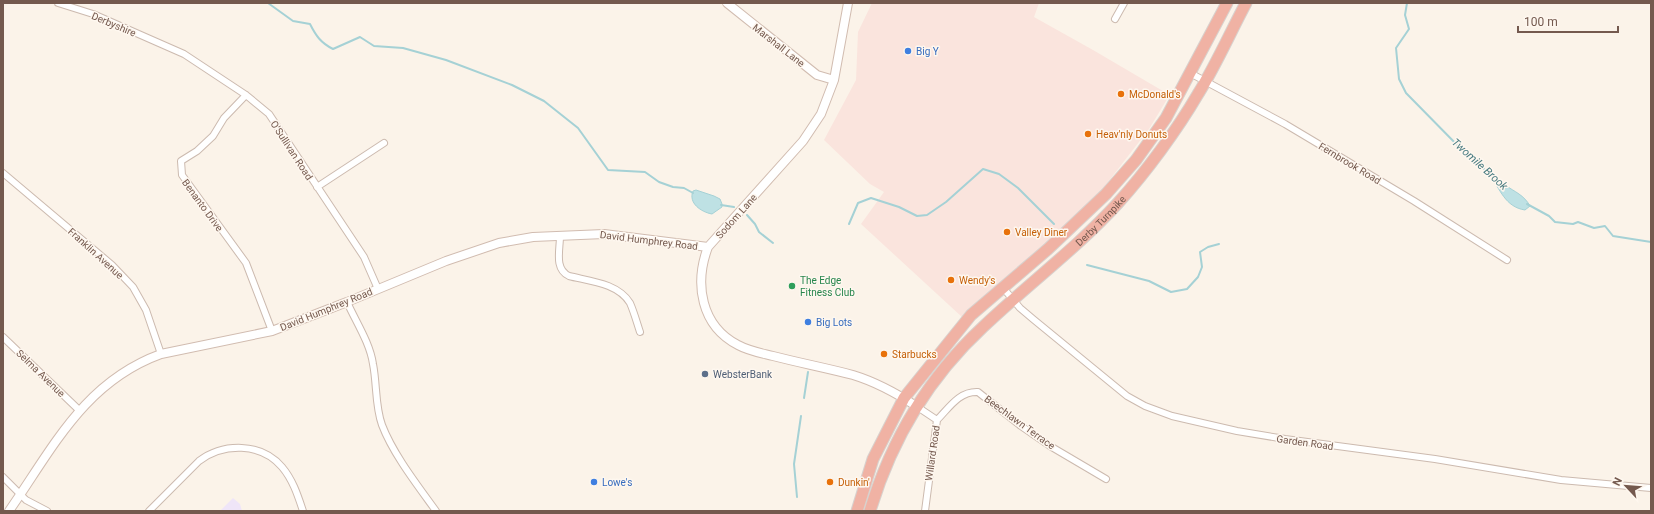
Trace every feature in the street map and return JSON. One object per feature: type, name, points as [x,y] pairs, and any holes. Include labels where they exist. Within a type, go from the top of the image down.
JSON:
[{"type":"highway","name":"Derby Turnpike","points":[[857,511],[873,459],[904,398],[971,315],[1000,292],[1048,249],[1106,194],[1136,160],[1166,118],[1227,3]]},
{"type":"highway","name":"Derby Turnpike","points":[[870,511],[877,488],[895,443],[916,406],[949,362],[982,327],[1010,304],[1118,203],[1146,169],[1195,99],[1246,3]]},
{"type":"highway","points":[[1180,90],[1195,99]]},
{"type":"highway","points":[[1000,292],[1010,304]]},
{"type":"street","name":"Derbyshire","points":[[58,3],[93,14],[168,47]]},
{"type":"street","name":"Marshall Lane","points":[[727,3],[817,74],[834,80]]},
{"type":"street","name":"Sodom Lane","points":[[848,3],[834,80],[820,114],[803,141],[708,248],[702,263],[700,285],[706,312],[727,337],[740,346],[752,351],[852,375],[879,384],[916,406]]},
{"type":"street","points":[[1115,19],[1124,3]]},
{"type":"street","name":"O'Sullivan Road","points":[[168,47],[184,54],[246,95],[269,114],[364,257],[378,289]]},
{"type":"street","name":"Fernbrook Road","points":[[1190,72],[1285,124],[1414,201],[1507,260]]},
{"type":"street","name":"Benanto Drive","points":[[246,95],[224,118],[212,136],[197,151],[181,161],[182,175],[246,263],[272,331]]},
{"type":"street","points":[[317,187],[384,143]]},
{"type":"street","name":"Franklin Avenue","points":[[3,173],[112,265],[132,287],[146,310],[160,354]]},
{"type":"street","name":"David Humphrey Road","points":[[9,511],[79,410],[104,386],[127,369],[160,354],[272,331],[487,246],[533,237],[604,234],[708,248]]},
{"type":"street","points":[[560,236],[559,264],[563,272],[569,276],[612,288],[622,293],[631,305],[640,332]]},
{"type":"street","points":[[347,302],[370,352],[373,364],[378,409],[385,433],[436,511]]},
{"type":"street","name":"Garden Road","points":[[1010,304],[1033,319],[1128,396],[1144,406],[1172,416],[1237,431],[1285,439],[1429,458],[1562,480],[1651,488]]},
{"type":"street","name":"Selma Avenue","points":[[3,337],[79,410]]},
{"type":"street","name":"Beechlawn Terrace","points":[[937,420],[961,396],[969,392],[978,392],[1021,426],[1050,446],[1106,479]]},
{"type":"street","name":"Willard Road","points":[[916,406],[937,420],[925,511]]},
{"type":"street","points":[[149,511],[202,458],[219,450],[238,447],[258,451],[271,457],[282,467],[294,486],[303,511]]},
{"type":"street","points":[[3,477],[26,500],[47,511]]},
{"type":"shaded area","points":[[872,3],[1039,3],[1034,17],[1093,50],[1169,96],[1149,129],[1101,191],[1080,213],[962,317],[861,224],[884,192],[870,184],[824,140],[856,80],[858,32]]},
{"type":"shaded area","points":[[233,498],[240,504],[242,511],[220,511]]},
{"type":"water","points":[[1490,175],[1497,178],[1503,184],[1522,196],[1530,206],[1525,210],[1512,205],[1504,197]]},
{"type":"water","points":[[696,190],[720,199],[722,207],[712,214],[700,209],[696,206],[692,199],[693,191]]},
{"type":"waterway","points":[[268,3],[293,21],[310,24],[319,39],[333,49],[360,37],[374,46],[403,48],[446,60],[512,85],[544,101],[578,128],[608,170],[645,172],[659,182],[673,187],[684,188],[693,193]]},
{"type":"waterway","name":"Twomile Brook","points":[[1407,3],[1405,15],[1409,29],[1396,48],[1399,79],[1406,93],[1466,154],[1491,175]]},
{"type":"waterway","points":[[849,224],[858,203],[871,198],[899,207],[917,216],[927,215],[946,202],[983,169],[999,174],[1018,188],[1054,224]]},
{"type":"waterway","name":"Twomile Brook","points":[[1527,204],[1549,216],[1555,222],[1573,224],[1578,222],[1594,228],[1605,226],[1613,236],[1651,242]]},
{"type":"waterway","points":[[721,205],[734,207]]},
{"type":"waterway","points":[[747,215],[755,224],[759,232],[773,243]]},
{"type":"waterway","points":[[1087,265],[1149,281],[1171,292],[1187,289],[1198,277],[1202,267],[1200,252],[1208,247],[1219,244]]},
{"type":"waterway","points":[[804,398],[808,372]]},
{"type":"waterway","points":[[797,497],[794,464],[801,416]]},
{"type":"place","name":"Big Y","points":[[908,51]]},
{"type":"place","name":"McDonald's","points":[[1121,94]]},
{"type":"place","name":"Heav'nly Donuts","points":[[1088,134]]},
{"type":"place","name":"Valley Diner","points":[[1007,232]]},
{"type":"place","name":"Wendy's","points":[[951,280]]},
{"type":"place","name":"The Edge Fitness Club","points":[[792,286]]},
{"type":"place","name":"Big Lots","points":[[808,322]]},
{"type":"place","name":"Starbucks","points":[[884,354]]},
{"type":"place","name":"WebsterBank","points":[[705,374]]},
{"type":"place","name":"Lowe's","points":[[594,482]]},
{"type":"place","name":"Dunkin'","points":[[830,482]]}]
